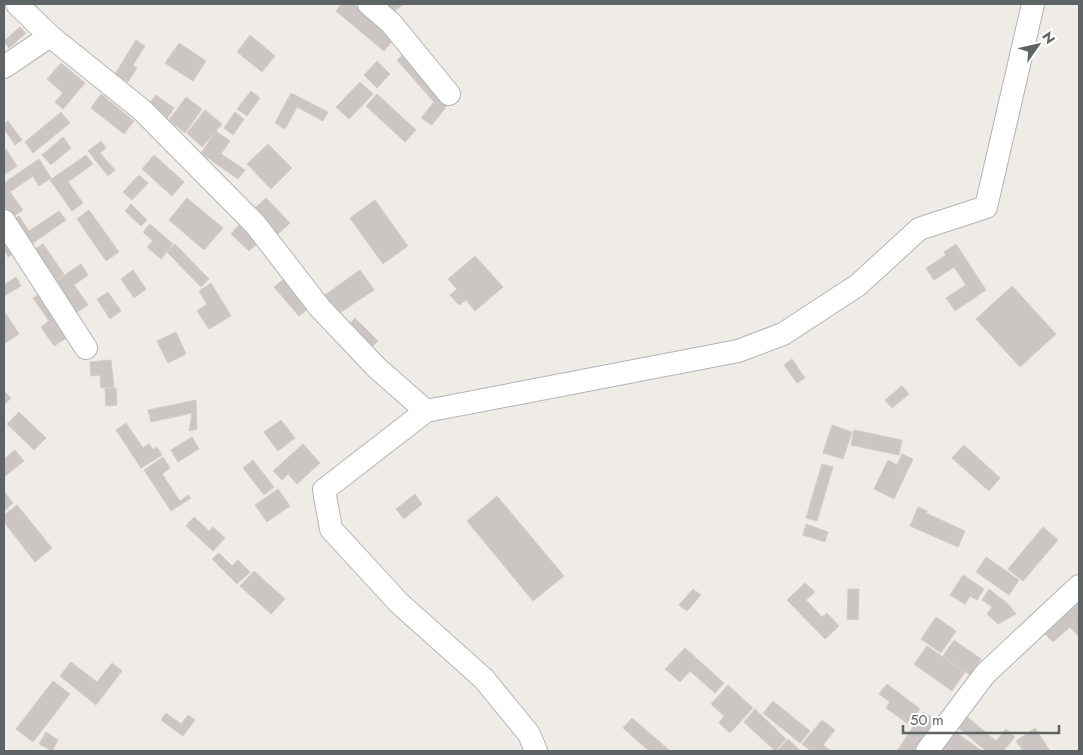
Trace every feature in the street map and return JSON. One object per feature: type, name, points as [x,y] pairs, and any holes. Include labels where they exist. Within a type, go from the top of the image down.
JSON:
[{"type":"street","points":[[17,4],[50,36],[142,110],[255,224],[320,308],[377,368],[426,410]]},
{"type":"street","points":[[369,4],[391,23],[449,94]]},
{"type":"street","points":[[536,751],[529,734],[484,679],[399,603],[332,529],[324,490],[426,410],[738,351],[784,334],[858,285],[919,229],[986,207],[1033,4]]},
{"type":"street","points":[[4,67],[50,36]]},
{"type":"street","points":[[4,221],[86,348]]},
{"type":"street","points":[[927,751],[985,674],[1079,586]]},
{"type":"building","points":[[342,4],[354,4],[395,38],[384,51],[336,11]]},
{"type":"building","points":[[377,4],[403,4],[390,15]]},
{"type":"building","points":[[20,27],[26,33],[9,48],[4,41]]},
{"type":"building","points":[[250,35],[275,56],[262,72],[237,52]]},
{"type":"building","points":[[136,40],[145,46],[133,65],[137,68],[128,82],[115,74]]},
{"type":"building","points":[[179,43],[206,61],[193,81],[165,63]]},
{"type":"building","points":[[405,53],[449,103],[432,125],[421,118],[434,102],[397,60]]},
{"type":"building","points":[[377,61],[390,74],[377,88],[364,75]]},
{"type":"building","points":[[61,63],[85,83],[63,109],[55,102],[63,93],[47,79]]},
{"type":"building","points":[[360,82],[373,94],[349,119],[336,107]]},
{"type":"building","points":[[251,91],[260,98],[247,116],[237,109]]},
{"type":"building","points":[[291,93],[328,112],[323,121],[297,107],[285,129],[275,123]]},
{"type":"building","points":[[101,94],[134,121],[124,134],[91,108]]},
{"type":"building","points":[[377,94],[416,130],[405,142],[366,106]]},
{"type":"building","points":[[156,95],[174,108],[166,120],[147,106]]},
{"type":"building","points":[[186,97],[202,109],[185,133],[169,120]]},
{"type":"building","points":[[205,110],[222,124],[202,147],[187,133]]},
{"type":"building","points":[[61,112],[70,123],[33,153],[25,142]]},
{"type":"building","points":[[235,112],[244,119],[233,135],[224,128]]},
{"type":"building","points":[[8,121],[22,140],[15,145],[4,129],[4,124]]},
{"type":"building","points":[[216,131],[230,141],[221,154],[245,170],[238,179],[201,153]]},
{"type":"building","points":[[63,137],[71,148],[51,165],[42,155]]},
{"type":"building","points":[[101,141],[106,148],[100,153],[115,170],[108,176],[88,151]]},
{"type":"building","points":[[268,144],[292,168],[271,189],[247,164]]},
{"type":"building","points":[[6,149],[17,166],[4,175],[4,151]]},
{"type":"building","points":[[86,155],[93,164],[68,182],[83,203],[72,211],[50,180]]},
{"type":"building","points":[[154,155],[184,182],[172,196],[142,169]]},
{"type":"building","points":[[39,159],[51,178],[39,186],[33,176],[10,192],[23,210],[10,219],[4,210],[4,183]]},
{"type":"building","points":[[139,175],[148,183],[132,200],[123,192]]},
{"type":"building","points":[[187,198],[223,228],[204,250],[169,220]]},
{"type":"building","points":[[266,198],[290,223],[277,235],[253,210]]},
{"type":"building","points":[[375,200],[408,246],[383,264],[350,218]]},
{"type":"building","points":[[131,204],[147,220],[141,226],[125,211]]},
{"type":"building","points":[[89,210],[119,252],[106,261],[77,219]]},
{"type":"building","points":[[59,211],[66,220],[26,248],[8,223],[19,216],[29,231]]},
{"type":"building","points":[[150,224],[173,244],[161,259],[147,247],[153,241],[143,232]]},
{"type":"building","points":[[239,225],[258,243],[249,251],[231,234]]},
{"type":"building","points":[[4,232],[16,252],[8,257],[4,250]]},
{"type":"building","points":[[43,244],[64,274],[53,282],[32,251]]},
{"type":"building","points":[[175,244],[209,279],[201,287],[167,252]]},
{"type":"building","points":[[956,244],[986,290],[955,311],[946,298],[966,285],[954,267],[934,280],[926,268],[946,255],[944,252]]},
{"type":"building","points":[[475,256],[503,287],[475,311],[466,300],[459,305],[450,295],[457,289],[448,279]]},
{"type":"building","points":[[81,264],[88,275],[74,285],[88,305],[74,314],[53,283]]},
{"type":"building","points":[[133,270],[146,289],[134,298],[121,279]]},
{"type":"building","points":[[360,270],[374,290],[335,316],[322,297]]},
{"type":"building","points":[[16,277],[21,286],[4,296],[4,285]]},
{"type":"building","points":[[284,279],[308,309],[299,316],[274,287]]},
{"type":"building","points":[[211,283],[231,316],[209,329],[197,311],[207,304],[199,291]]},
{"type":"building","points":[[1012,286],[1056,334],[1020,367],[976,319]]},
{"type":"building","points":[[46,290],[74,333],[54,346],[41,327],[49,321],[33,298]]},
{"type":"building","points":[[108,292],[121,311],[110,319],[97,299]]},
{"type":"building","points":[[4,311],[19,334],[5,343],[4,341]]},
{"type":"building","points":[[355,318],[378,341],[368,351],[346,328]]},
{"type":"building","points":[[176,332],[186,354],[168,363],[157,341]]},
{"type":"building","points":[[792,359],[805,378],[797,383],[784,365]]},
{"type":"building","points":[[111,360],[114,387],[101,388],[100,375],[91,376],[90,362]]},
{"type":"building","points":[[902,386],[909,394],[892,408],[885,400]]},
{"type":"building","points":[[116,388],[117,405],[106,406],[105,389]]},
{"type":"building","points":[[4,391],[11,398],[4,405]]},
{"type":"building","points":[[196,400],[197,429],[189,431],[192,413],[151,422],[148,410]]},
{"type":"building","points":[[19,412],[46,438],[34,450],[7,424]]},
{"type":"building","points":[[281,420],[295,438],[278,451],[264,432]]},
{"type":"building","points":[[126,423],[143,448],[149,444],[153,450],[157,447],[162,455],[141,468],[116,430]]},
{"type":"building","points":[[832,425],[852,432],[843,459],[823,453]]},
{"type":"building","points":[[854,430],[902,440],[899,455],[851,445]]},
{"type":"building","points":[[192,437],[199,449],[178,462],[171,450]]},
{"type":"building","points":[[303,444],[320,463],[297,484],[288,474],[282,480],[273,471]]},
{"type":"building","points":[[964,445],[1000,478],[989,491],[952,458]]},
{"type":"building","points":[[15,450],[24,461],[4,477],[4,459]]},
{"type":"building","points":[[902,454],[913,459],[894,499],[874,489],[888,460],[897,465]]},
{"type":"building","points":[[163,457],[170,468],[162,474],[180,501],[188,495],[191,498],[171,511],[144,470]]},
{"type":"building","points":[[253,460],[274,487],[264,495],[243,468]]},
{"type":"building","points":[[822,464],[833,467],[817,521],[806,518]]},
{"type":"building","points":[[278,489],[290,506],[267,522],[255,505]]},
{"type":"building","points":[[4,491],[13,503],[4,511]]},
{"type":"building","points":[[415,494],[422,504],[404,519],[396,509]]},
{"type":"building","points":[[497,496],[564,576],[533,601],[467,521]]},
{"type":"building","points":[[17,505],[52,548],[35,562],[4,522],[4,515]]},
{"type":"building","points":[[918,507],[927,511],[926,513],[965,531],[958,547],[910,526]]},
{"type":"building","points":[[194,517],[209,531],[213,527],[225,538],[213,551],[186,526]]},
{"type":"building","points":[[806,524],[828,532],[825,542],[803,535]]},
{"type":"building","points":[[1043,527],[1058,540],[1023,581],[1008,569]]},
{"type":"building","points":[[219,553],[232,566],[238,560],[250,572],[237,584],[212,559]]},
{"type":"building","points":[[986,557],[1019,580],[1009,595],[976,572]]},
{"type":"building","points":[[254,571],[285,599],[271,614],[240,586]]},
{"type":"building","points":[[963,575],[984,589],[977,600],[970,596],[965,604],[950,595]]},
{"type":"building","points":[[805,583],[815,592],[806,600],[822,617],[827,613],[839,626],[825,639],[787,600]]},
{"type":"building","points":[[693,589],[701,595],[687,611],[679,605]]},
{"type":"building","points":[[848,589],[859,589],[858,620],[847,619]]},
{"type":"building","points":[[989,589],[1008,604],[1016,614],[998,624],[987,614],[992,607],[982,600]]},
{"type":"building","points":[[1076,602],[1079,606],[1079,637],[1070,627],[1053,642],[1043,632]]},
{"type":"building","points":[[936,617],[956,631],[941,653],[921,639]]},
{"type":"building","points":[[954,640],[981,659],[970,675],[943,656]]},
{"type":"building","points":[[927,646],[965,672],[952,691],[914,664]]},
{"type":"building","points":[[685,648],[724,683],[715,693],[690,671],[680,682],[665,669]]},
{"type":"building","points":[[71,662],[97,682],[112,663],[122,671],[96,705],[60,676]]},
{"type":"building","points":[[53,681],[70,694],[33,742],[16,729]]},
{"type":"building","points":[[887,684],[920,709],[908,724],[886,708],[890,702],[879,694]]},
{"type":"building","points":[[728,685],[753,708],[730,733],[719,723],[724,716],[711,704]]},
{"type":"building","points":[[773,701],[810,731],[800,743],[763,713]]},
{"type":"building","points":[[755,709],[786,739],[775,751],[744,722]]},
{"type":"building","points":[[923,712],[937,721],[917,751],[897,751]]},
{"type":"building","points":[[166,713],[181,724],[188,715],[195,720],[183,736],[161,720]]},
{"type":"building","points":[[965,715],[996,741],[1006,729],[1015,737],[1003,751],[986,751],[956,726]]},
{"type":"building","points":[[632,718],[669,750],[649,751],[623,728]]},
{"type":"building","points":[[822,720],[835,730],[823,745],[831,751],[811,751],[802,744]]},
{"type":"building","points":[[1035,728],[1050,751],[1023,751],[1016,741]]},
{"type":"building","points":[[953,730],[982,751],[938,751]]},
{"type":"building","points":[[46,732],[58,740],[52,751],[39,744]]},
{"type":"building","points":[[788,739],[801,751],[777,751]]}]
